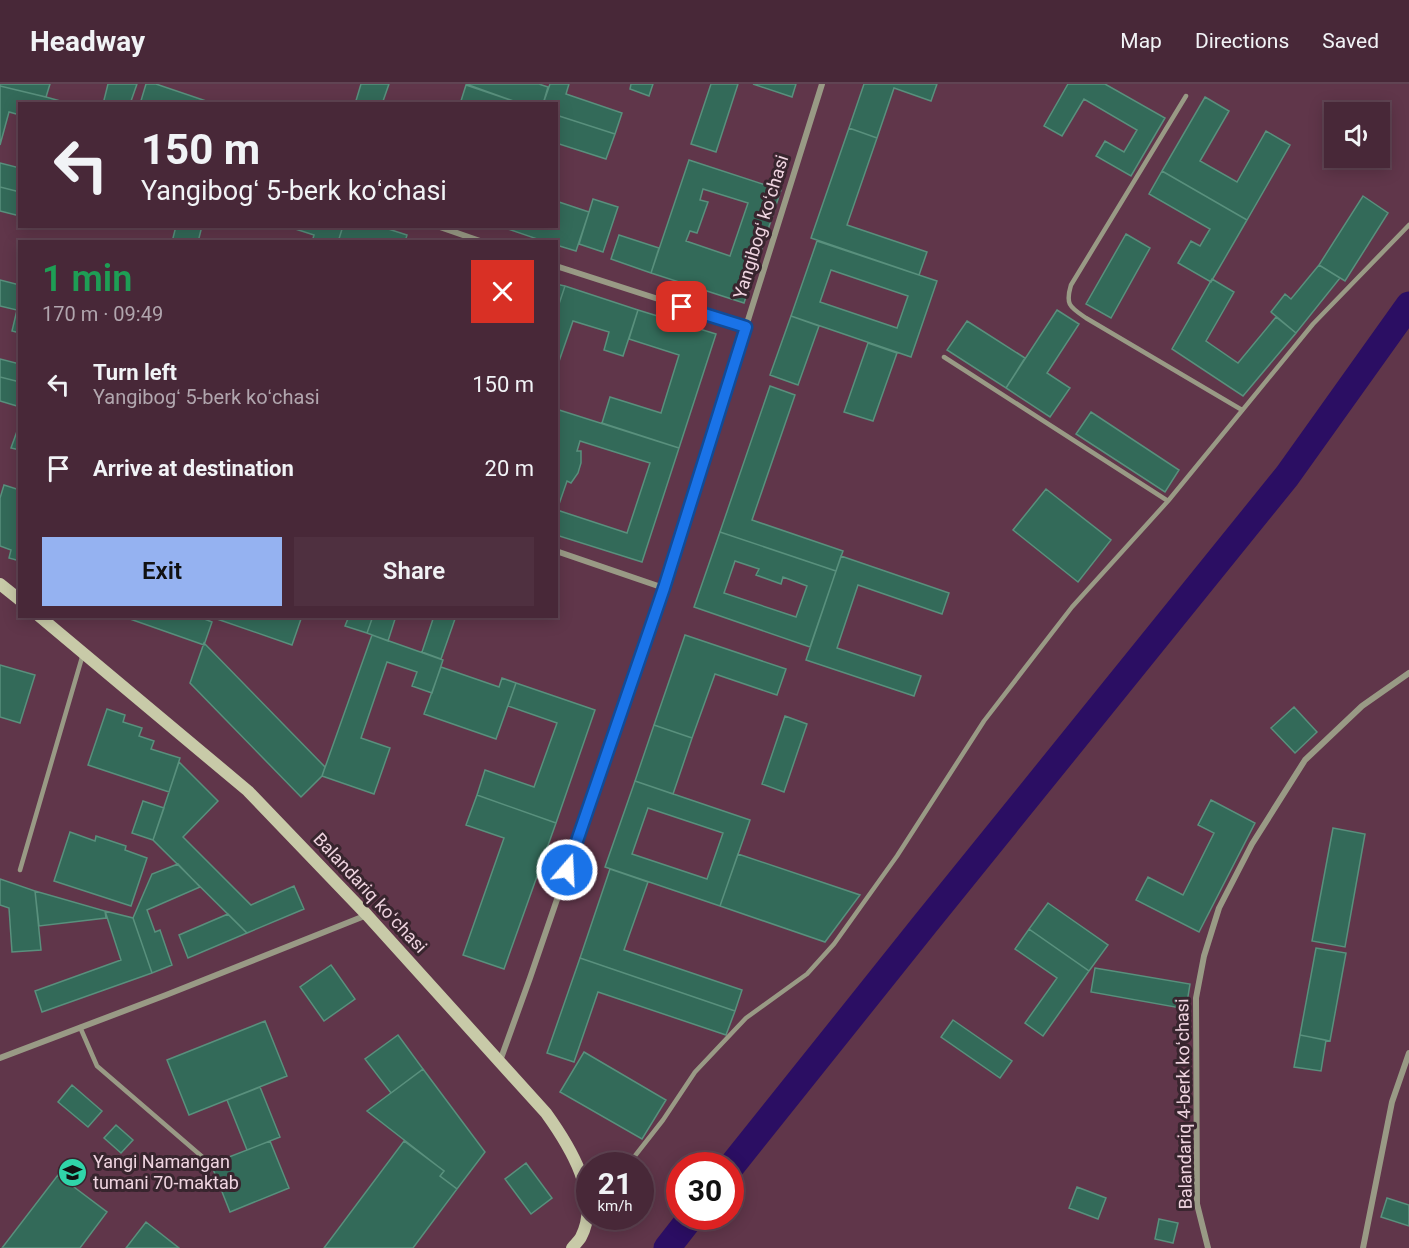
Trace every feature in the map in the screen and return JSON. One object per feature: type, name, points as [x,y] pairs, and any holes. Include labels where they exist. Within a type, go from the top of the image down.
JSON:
[{"type":"street","name":"Yangibogʻ koʻchasi","points":[[499,1061],[534,967],[664,588],[822,84]]},
{"type":"street","points":[[443,228],[477,240]]},
{"type":"street","points":[[558,267],[746,327]]},
{"type":"street","points":[[558,552],[664,588]]},
{"type":"street","points":[[0,584],[18,598]]},
{"type":"street","name":"Balandariq koʻchasi","points":[[41,618],[248,790],[367,915],[546,1113],[561,1133],[576,1162]]},
{"type":"street","name":"Balandariq 4-berk koʻchasi","points":[[1208,1248],[1197,1204],[1196,998],[1204,956],[1219,908],[1252,844],[1305,760],[1362,706],[1409,673]]},
{"type":"street","points":[[0,1058],[367,915]]},
{"type":"street","points":[[1363,1248],[1392,1102],[1409,1053]]},
{"type":"street","name":"Balandariq koʻchasi","points":[[572,1248],[583,1230]]},
{"type":"lane","points":[[1186,96],[1071,285],[1067,298],[1071,307],[1086,318],[1242,410]]},
{"type":"lane","points":[[638,1152],[663,1120],[695,1072],[746,1018],[807,974],[834,944],[897,856],[984,721],[1072,607],[1168,501],[1313,324],[1409,225]]},
{"type":"lane","points":[[944,357],[1168,501]]},
{"type":"lane","points":[[20,870],[83,654]]},
{"type":"lane","points":[[80,1027],[97,1066],[206,1160]]},
{"type":"building","points":[[0,84],[50,84],[46,97],[0,86]]},
{"type":"building","points":[[108,84],[137,84],[131,102],[104,102]]},
{"type":"building","points":[[146,84],[156,84],[209,102],[141,102]]},
{"type":"building","points":[[361,84],[389,84],[383,102],[356,102]]},
{"type":"building","points":[[466,84],[539,84],[548,87],[544,102],[516,102]]},
{"type":"building","points":[[550,84],[569,84],[566,94],[622,113],[615,134],[558,116],[558,102],[544,102]]},
{"type":"building","points":[[631,84],[653,84],[649,96],[630,89]]},
{"type":"building","points":[[711,84],[738,84],[716,152],[691,144]]},
{"type":"building","points":[[753,84],[796,84],[792,97]]},
{"type":"building","points":[[864,84],[937,84],[931,101],[894,88],[877,138],[849,128]]},
{"type":"building","points":[[1068,84],[1105,84],[1165,118],[1131,176],[1096,156],[1105,141],[1124,152],[1137,130],[1084,99],[1062,136],[1044,126]]},
{"type":"building","points":[[466,85],[516,102],[461,102]]},
{"type":"building","points":[[0,86],[64,102],[18,102],[18,114],[9,112],[0,145]]},
{"type":"building","points":[[1205,97],[1229,111],[1200,161],[1237,182],[1266,131],[1290,145],[1247,220],[1162,171]]},
{"type":"building","points":[[558,116],[615,134],[606,159],[558,144]]},
{"type":"building","points":[[849,128],[877,138],[847,225],[927,252],[919,275],[811,238]]},
{"type":"building","points":[[689,160],[781,190],[744,303],[651,273]],"holes":[[[703,189],[748,203],[730,256],[686,241],[690,231],[697,233],[708,202],[700,200]]]},
{"type":"building","points":[[0,163],[18,168],[18,192],[0,187]]},
{"type":"building","points":[[1162,171],[1247,220],[1211,282],[1178,263],[1191,241],[1200,246],[1210,229],[1149,194]]},
{"type":"building","points":[[0,187],[18,192],[18,216],[0,211]]},
{"type":"building","points":[[1363,196],[1388,213],[1345,281],[1319,265]]},
{"type":"building","points":[[593,199],[618,207],[603,252],[579,244]]},
{"type":"building","points":[[558,202],[589,212],[576,251],[558,246],[558,240],[540,240],[505,228],[558,228]]},
{"type":"building","points":[[176,228],[202,228],[198,240],[172,240]]},
{"type":"building","points":[[292,228],[342,228],[339,240],[313,240],[314,235]]},
{"type":"building","points":[[342,228],[385,228],[407,235],[406,240],[339,240]]},
{"type":"building","points":[[1126,234],[1150,248],[1111,318],[1086,304]]},
{"type":"building","points":[[619,235],[659,248],[651,273],[611,259]]},
{"type":"building","points":[[817,241],[937,281],[911,357],[791,316]],"holes":[[[831,270],[908,296],[897,328],[820,302]]]},
{"type":"building","points":[[1319,265],[1340,278],[1296,333],[1271,312],[1285,294],[1291,299]]},
{"type":"building","points":[[1212,279],[1234,292],[1206,341],[1238,363],[1276,317],[1296,333],[1243,396],[1172,349]]},
{"type":"building","points":[[0,280],[18,284],[18,332],[12,331],[17,310],[0,306]]},
{"type":"building","points":[[558,284],[565,286],[558,307]]},
{"type":"building","points":[[565,286],[638,310],[623,356],[604,350],[609,332],[573,321],[558,364],[558,307]]},
{"type":"building","points":[[638,310],[716,334],[679,448],[602,423],[610,397],[661,413],[679,355],[629,339]]},
{"type":"building","points":[[1057,310],[1079,324],[1047,373],[1070,388],[1050,417],[1006,388]]},
{"type":"building","points":[[791,316],[819,326],[798,385],[770,375]]},
{"type":"building","points":[[967,321],[1025,358],[1006,388],[947,350]]},
{"type":"building","points":[[868,343],[897,353],[873,421],[844,412]]},
{"type":"building","points":[[0,359],[18,364],[18,382],[0,377]]},
{"type":"building","points":[[0,377],[18,382],[17,406],[0,401]]},
{"type":"building","points":[[770,386],[795,395],[752,520],[843,551],[836,571],[720,532]]},
{"type":"building","points":[[558,410],[679,448],[642,562],[558,536],[558,510],[627,533],[650,463],[580,441],[577,451],[581,451],[581,463],[578,473],[571,483],[567,481],[558,507]]},
{"type":"building","points":[[1091,412],[1179,470],[1165,492],[1076,434]]},
{"type":"building","points":[[18,429],[18,450],[11,448]]},
{"type":"building","points":[[4,485],[18,489],[18,560],[9,558],[11,550],[0,546],[0,498]]},
{"type":"building","points":[[1046,489],[1111,540],[1078,582],[1013,530]]},
{"type":"building","points":[[720,532],[836,571],[810,647],[694,607]],"holes":[[[735,561],[759,569],[756,575],[781,584],[783,577],[807,586],[796,617],[724,593]]]},
{"type":"building","points":[[841,556],[949,593],[942,614],[858,585],[837,648],[921,676],[914,696],[806,660]]},
{"type":"building","points":[[202,618],[212,622],[204,645],[130,619]]},
{"type":"building","points":[[217,618],[301,618],[292,645]]},
{"type":"building","points":[[348,618],[372,618],[367,633],[345,626]]},
{"type":"building","points":[[372,618],[395,618],[388,641],[367,633]]},
{"type":"building","points":[[433,618],[455,618],[441,659],[422,652]]},
{"type":"building","points":[[372,635],[443,660],[432,693],[412,686],[417,672],[387,662],[361,738],[390,748],[374,794],[322,776]]},
{"type":"building","points":[[685,635],[786,669],[777,695],[715,674],[692,738],[654,725]]},
{"type":"building","points":[[204,643],[325,767],[322,776],[301,797],[190,683]]},
{"type":"building","points":[[0,665],[35,675],[20,723],[0,717]]},
{"type":"building","points":[[441,667],[499,687],[502,678],[516,683],[496,739],[424,714]]},
{"type":"building","points":[[516,683],[595,710],[556,823],[477,795],[485,770],[534,787],[557,723],[508,706]]},
{"type":"building","points":[[1294,707],[1317,732],[1295,753],[1271,728]]},
{"type":"building","points":[[107,709],[125,715],[123,722],[142,728],[139,736],[154,741],[151,749],[180,758],[169,792],[88,765]]},
{"type":"building","points":[[785,716],[807,724],[784,792],[762,784]]},
{"type":"building","points":[[654,725],[692,738],[673,794],[635,781]]},
{"type":"building","points":[[179,762],[218,801],[183,837],[251,905],[294,886],[304,909],[247,933],[153,840]]},
{"type":"building","points":[[635,781],[750,820],[720,906],[605,867]],"holes":[[[648,808],[723,833],[707,879],[632,854]]]},
{"type":"building","points":[[477,795],[556,823],[504,969],[463,955],[504,838],[466,825]]},
{"type":"building","points":[[1211,800],[1255,823],[1199,932],[1136,900],[1148,877],[1183,895],[1214,833],[1198,825]]},
{"type":"building","points":[[143,801],[164,808],[153,840],[132,833]]},
{"type":"building","points":[[1333,828],[1365,834],[1345,947],[1312,941]]},
{"type":"building","points":[[70,832],[95,841],[96,836],[126,846],[125,850],[147,858],[131,906],[54,881]]},
{"type":"building","points":[[738,854],[860,895],[825,942],[720,906]]},
{"type":"building","points":[[178,864],[200,887],[147,910],[155,932],[160,930],[172,965],[152,973],[133,918],[152,874]]},
{"type":"building","points":[[610,869],[648,882],[624,950],[742,990],[735,1011],[580,958]]},
{"type":"building","points":[[0,879],[35,891],[41,950],[12,952],[9,908],[0,905]]},
{"type":"building","points":[[35,891],[105,911],[106,918],[39,926]]},
{"type":"building","points":[[1048,903],[1108,945],[1089,971],[1029,929]]},
{"type":"building","points":[[105,911],[133,918],[152,973],[42,1012],[35,991],[121,960]]},
{"type":"building","points":[[228,914],[247,933],[188,958],[179,935]]},
{"type":"building","points":[[1029,929],[1089,971],[1043,1036],[1025,1023],[1057,978],[1015,949]]},
{"type":"building","points":[[1316,948],[1346,953],[1330,1041],[1300,1035]]},
{"type":"building","points":[[580,958],[735,1011],[726,1035],[598,992],[574,1062],[547,1053]]},
{"type":"building","points":[[331,965],[355,999],[324,1021],[300,987]]},
{"type":"building","points":[[1095,968],[1190,984],[1186,1009],[1091,992]]},
{"type":"building","points":[[953,1020],[1012,1061],[1000,1078],[941,1037]]},
{"type":"building","points":[[265,1021],[287,1076],[189,1115],[167,1060]]},
{"type":"building","points":[[398,1035],[423,1069],[391,1093],[365,1059]]},
{"type":"building","points":[[1300,1035],[1326,1040],[1321,1071],[1294,1067]]},
{"type":"building","points":[[584,1052],[666,1100],[642,1139],[560,1092]]},
{"type":"building","points":[[423,1069],[485,1152],[457,1189],[440,1176],[444,1171],[367,1111]]},
{"type":"building","points":[[72,1085],[102,1111],[88,1127],[58,1102]]},
{"type":"building","points":[[260,1087],[280,1137],[247,1150],[227,1100]]},
{"type":"building","points":[[116,1125],[133,1140],[121,1153],[104,1138]]},
{"type":"building","points":[[270,1141],[289,1188],[230,1212],[211,1164]]},
{"type":"building","points":[[404,1141],[444,1171],[440,1176],[457,1189],[413,1248],[324,1248]]},
{"type":"building","points":[[526,1163],[552,1198],[531,1214],[505,1179]]},
{"type":"building","points":[[58,1175],[107,1212],[80,1248],[2,1248]]},
{"type":"building","points":[[1077,1187],[1106,1198],[1098,1219],[1069,1208]]},
{"type":"building","points":[[1387,1198],[1409,1205],[1409,1226],[1381,1217]]},
{"type":"building","points":[[1159,1219],[1178,1223],[1173,1243],[1155,1239]]},
{"type":"building","points":[[146,1222],[179,1248],[126,1248]]},
{"type":"waterway","points":[[743,1152],[1287,476],[1409,305]]},
{"type":"waterway","points":[[667,1248],[681,1230]]},
{"type":"place","name":"Yangi Namangan tumani 70-maktab","points":[[72,1172]]},
{"type":"route","points":[[567,870],[664,588],[746,327],[682,307]]}]
